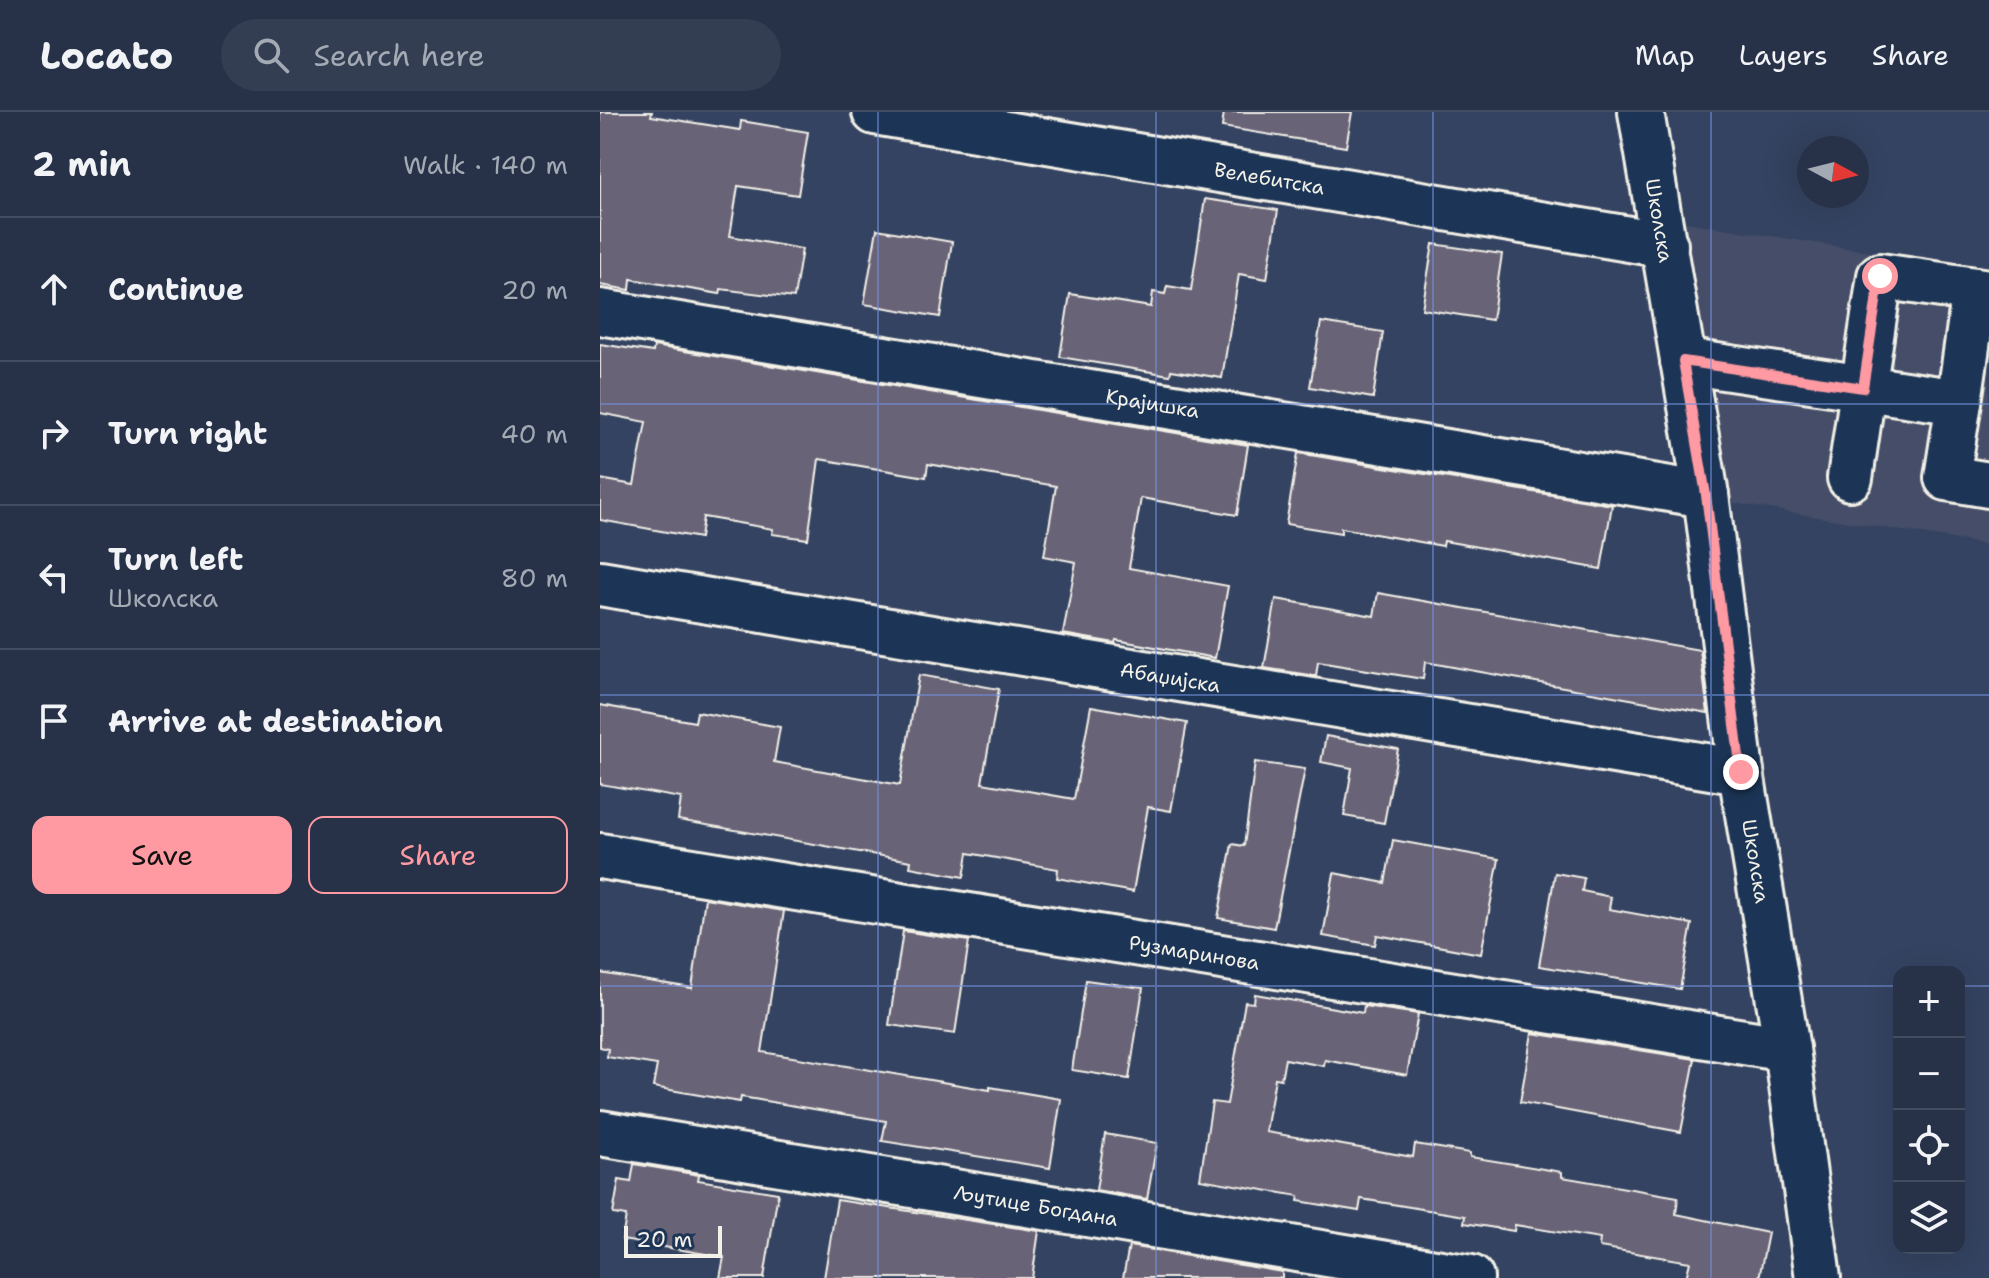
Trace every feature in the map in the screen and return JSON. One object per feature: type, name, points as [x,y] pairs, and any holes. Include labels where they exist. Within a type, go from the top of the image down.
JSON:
[{"type":"street","name":"Велебитска","points":[[875,112],[1665,245]]},
{"type":"street","name":"Школска","points":[[1641,112],[1706,495],[1741,772],[1828,1276]]},
{"type":"street","points":[[1850,478],[1880,276],[1982,291],[1947,478],[1989,485]]},
{"type":"street","name":"Крајишка","points":[[600,312],[1706,495]]},
{"type":"street","points":[[1683,361],[1959,402]]},
{"type":"street","name":"Абаџијска","points":[[600,583],[1741,772]]},
{"type":"street","name":"Рузмаринова","points":[[600,856],[1787,1049]]},
{"type":"street","name":"Љутице Богдана","points":[[600,1133],[1471,1278]]},
{"type":"shaded area","points":[[1679,221],[1989,271],[1989,545],[1727,502]]},
{"type":"building","points":[[600,112],[652,112],[651,116],[740,130],[741,121],[808,132],[798,195],[738,186],[730,236],[802,249],[794,298],[721,289],[720,294],[631,279],[630,290],[600,285]]},
{"type":"building","points":[[1224,112],[1352,112],[1346,147],[1222,127]]},
{"type":"building","points":[[1205,199],[1278,210],[1267,279],[1239,274],[1222,378],[1171,370],[1170,375],[1060,357],[1070,294],[1151,307],[1153,292],[1165,294],[1167,286],[1191,290]]},
{"type":"building","points":[[877,229],[952,242],[940,317],[864,304]]},
{"type":"building","points":[[1433,244],[1502,254],[1492,320],[1422,309]]},
{"type":"building","points":[[1321,322],[1383,332],[1373,398],[1310,387]]},
{"type":"building","points":[[600,344],[653,352],[654,346],[1248,445],[1237,515],[1141,498],[1129,568],[1228,586],[1215,658],[1063,634],[1076,562],[1044,556],[1056,486],[928,464],[926,477],[819,459],[808,539],[772,534],[773,529],[703,517],[700,538],[600,520],[600,479],[634,485],[646,422],[600,413]]},
{"type":"building","points":[[1298,453],[1612,505],[1601,569],[1444,541],[1443,546],[1341,528],[1341,533],[1286,524]]},
{"type":"building","points":[[1378,593],[1700,650],[1708,713],[1425,662],[1423,679],[1318,662],[1316,676],[1264,668],[1276,599],[1374,616]]},
{"type":"building","points":[[919,675],[999,689],[982,783],[1074,799],[1091,706],[1187,723],[1171,811],[1148,807],[1133,892],[1057,878],[1058,869],[968,853],[964,877],[910,867],[911,861],[678,820],[681,798],[600,784],[600,705],[695,722],[697,712],[780,727],[774,762],[900,785]]},
{"type":"building","points":[[1326,736],[1398,749],[1384,823],[1344,816],[1352,768],[1321,762]]},
{"type":"building","points":[[1255,762],[1305,769],[1274,928],[1218,918],[1232,844],[1244,846]]},
{"type":"building","points":[[1393,840],[1499,859],[1481,954],[1377,935],[1375,945],[1323,936],[1334,873],[1385,883]]},
{"type":"building","points":[[1555,873],[1584,878],[1582,891],[1611,897],[1609,909],[1692,924],[1680,989],[1539,966]]},
{"type":"building","points":[[705,898],[784,911],[762,1052],[1061,1099],[1050,1168],[882,1141],[886,1121],[741,1097],[740,1102],[653,1087],[657,1065],[607,1057],[608,1049],[600,1047],[600,973],[692,988]]},
{"type":"building","points":[[903,931],[969,941],[955,1034],[889,1025]]},
{"type":"building","points":[[1086,980],[1143,988],[1129,1079],[1072,1070]]},
{"type":"building","points":[[1255,994],[1363,1013],[1364,1006],[1418,1014],[1407,1075],[1325,1060],[1324,1066],[1285,1059],[1281,1079],[1275,1078],[1266,1132],[1413,1157],[1415,1144],[1470,1153],[1470,1157],[1562,1172],[1562,1177],[1678,1197],[1676,1214],[1768,1233],[1759,1278],[1686,1278],[1690,1262],[1599,1247],[1600,1239],[1515,1225],[1514,1231],[1464,1223],[1465,1216],[1361,1199],[1359,1211],[1298,1201],[1299,1196],[1200,1179],[1212,1102],[1227,1104],[1245,1002],[1254,1003]]},
{"type":"building","points":[[1532,1033],[1695,1059],[1681,1132],[1520,1102]]},
{"type":"building","points":[[1105,1134],[1157,1143],[1147,1199],[1096,1190]]},
{"type":"building","points":[[634,1164],[699,1175],[698,1180],[778,1193],[764,1278],[720,1278],[724,1257],[622,1240],[626,1216],[613,1214],[619,1180],[631,1182]]},
{"type":"building","points":[[837,1200],[1039,1231],[1032,1278],[824,1278]]},
{"type":"building","points":[[1129,1246],[1282,1272],[1282,1278],[1123,1278]]},
{"type":"route","points":[[1741,772],[1706,495],[1683,361],[1863,388],[1880,276]]}]
